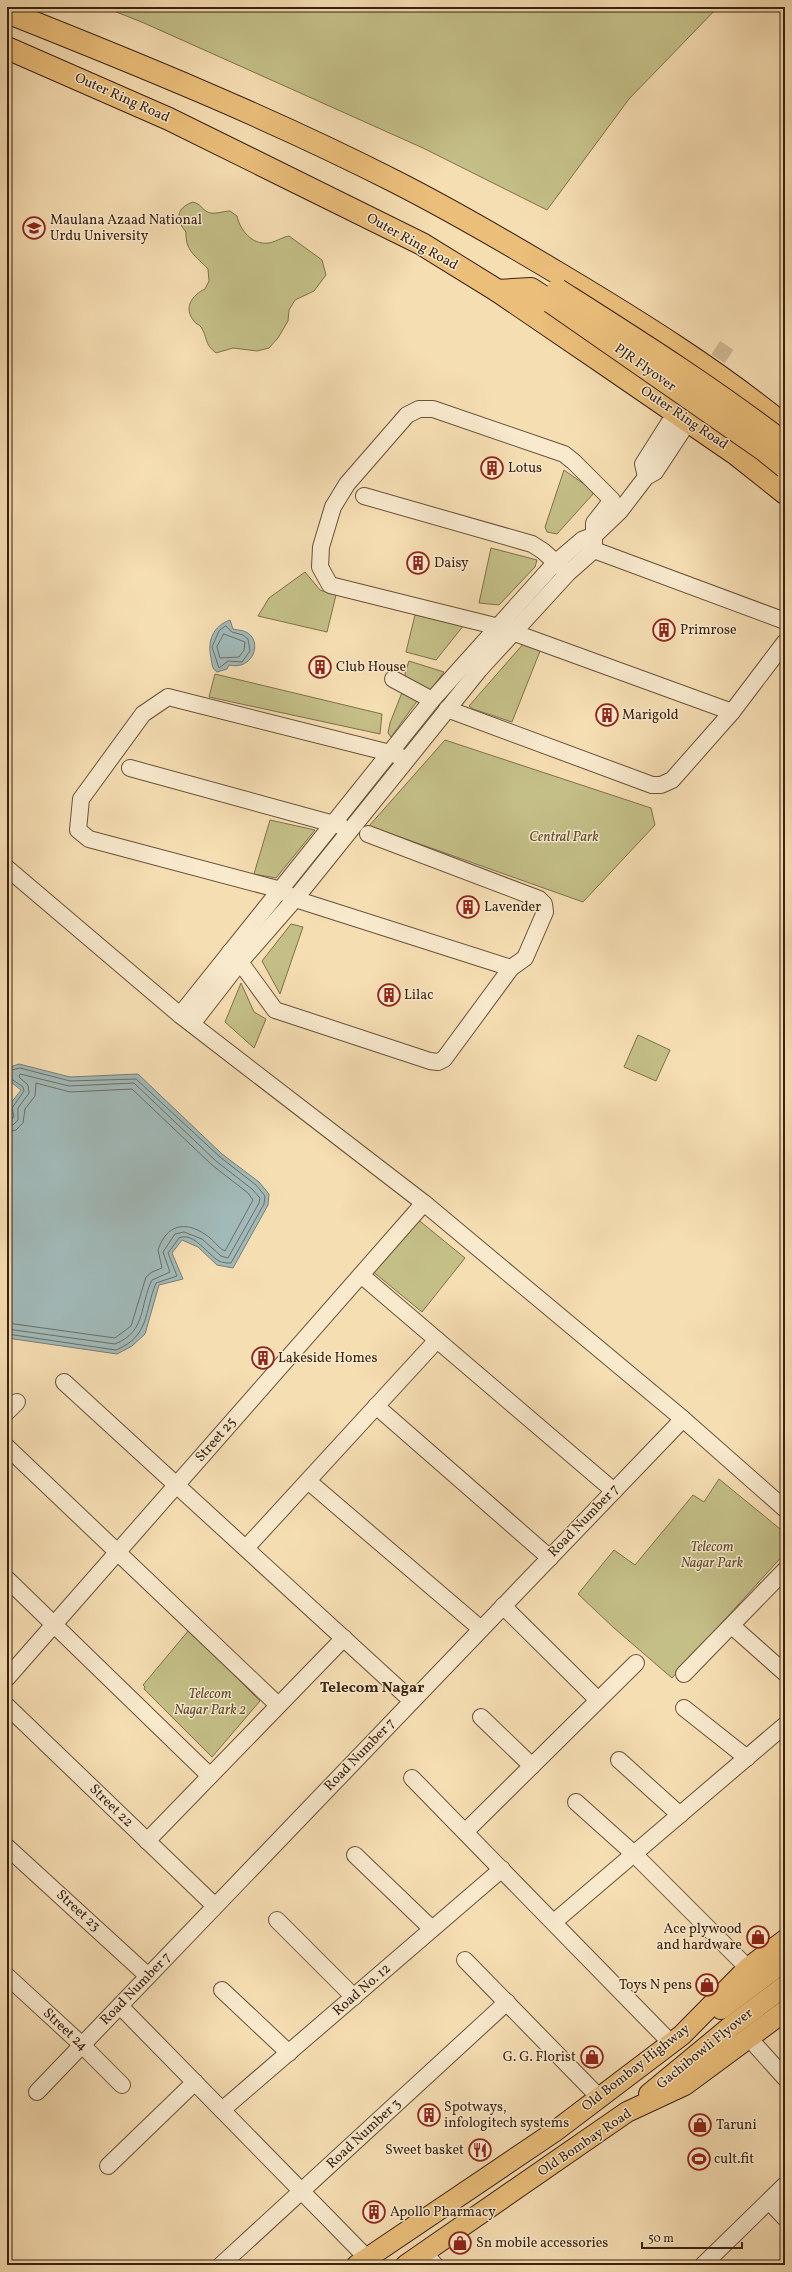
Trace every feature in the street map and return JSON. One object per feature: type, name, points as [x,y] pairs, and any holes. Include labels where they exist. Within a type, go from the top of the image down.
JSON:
[{"type":"highway","points":[[7,12],[186,84],[393,180],[516,248],[608,303],[742,391],[785,426]]},
{"type":"highway","name":"Outer Ring Road","points":[[7,48],[169,119],[422,244],[498,291],[736,454],[785,493]]},
{"type":"highway","name":"PJR Flyover","points":[[516,248],[532,273],[554,296],[785,467]]},
{"type":"highway","name":"PJR Flyover","points":[[498,291],[531,289],[554,296],[645,345],[758,422],[785,444]]},
{"type":"highway","points":[[742,391],[785,411]]},
{"type":"main road","name":"Old Bombay Highway","points":[[362,2261],[554,2132],[676,2039],[748,1968],[785,1940]]},
{"type":"main road","name":"Gachibowli Flyover","points":[[676,2039],[717,2012],[785,1961]]},
{"type":"main road","name":"Gachibowli Flyover","points":[[626,2112],[730,2027],[785,1986]]},
{"type":"main road","name":"Old Bombay Road","points":[[406,2265],[430,2259],[626,2112],[685,2085],[785,2011]]},
{"type":"street","points":[[594,543],[594,523],[612,500],[574,462],[558,452],[433,409],[419,409],[406,415],[347,484],[333,507],[321,547],[320,567],[330,585],[499,627],[732,712]]},
{"type":"street","points":[[235,957],[295,899],[349,829],[479,670],[515,633],[594,543],[646,477]]},
{"type":"street","points":[[364,496],[532,544],[544,550],[555,563],[568,573]]},
{"type":"street","points":[[186,1020],[235,957],[281,890],[332,823],[432,700],[555,563],[582,540],[594,543],[785,621]]},
{"type":"street","points":[[447,709],[652,785],[661,785],[672,780],[732,712],[785,642]]},
{"type":"street","points":[[393,680],[432,700]]},
{"type":"street","points":[[407,759],[390,753],[168,697],[143,714],[81,799],[78,830],[89,839],[281,890],[295,899],[510,968]]},
{"type":"street","points":[[130,768],[332,823],[349,829]]},
{"type":"street","points":[[235,957],[275,1010],[416,1056],[438,1062],[444,1059],[510,968],[519,964],[525,958],[545,912],[544,904],[539,899],[368,834]]},
{"type":"street","points":[[7,868],[186,1020],[424,1203],[683,1419],[785,1509]]},
{"type":"street","name":"Street 25","points":[[7,1678],[424,1203]]},
{"type":"street","points":[[361,1275],[614,1491]]},
{"type":"street","points":[[246,1548],[437,1340]]},
{"type":"street","points":[[64,1382],[412,1701]]},
{"type":"street","points":[[376,1406],[550,1558]]},
{"type":"street","name":"Road Number 7","points":[[37,2092],[683,1419]]},
{"type":"street","points":[[7,1447],[278,1705]]},
{"type":"street","points":[[308,1481],[481,1629]]},
{"type":"street","points":[[684,1674],[785,1570]]},
{"type":"street","points":[[7,1580],[210,1776]]},
{"type":"street","points":[[503,1606],[598,1700]]},
{"type":"street","points":[[732,1626],[785,1672]]},
{"type":"street","points":[[147,1841],[344,1638]]},
{"type":"street","points":[[465,1832],[636,1663]]},
{"type":"street","name":"Street 22","points":[[7,1706],[215,1906]]},
{"type":"street","points":[[684,1708],[747,1758]]},
{"type":"street","points":[[481,1717],[532,1766]]},
{"type":"street","points":[[554,1922],[785,1726]]},
{"type":"street","points":[[619,1760],[680,1815]]},
{"type":"street","points":[[412,1778],[554,1922],[676,2039]]},
{"type":"street","points":[[576,1802],[634,1854],[748,1968]]},
{"type":"street","name":"Street 23","points":[[7,1847],[148,1976]]},
{"type":"street","points":[[355,1855],[432,1929]]},
{"type":"street","name":"Road No. 12","points":[[222,2110],[502,1869]]},
{"type":"street","points":[[277,1920],[354,1996]]},
{"type":"street","points":[[465,1960],[599,2097]]},
{"type":"street","name":"Street 24","points":[[8,1981],[82,2045],[122,2085]]},
{"type":"street","points":[[222,1990],[289,2053]]},
{"type":"street","name":"Road Number 3","points":[[221,2265],[507,2002]]},
{"type":"street","points":[[120,2006],[302,2191],[362,2261]]},
{"type":"street","points":[[749,2038],[785,2078]]},
{"type":"street","points":[[108,2166],[195,2082]]},
{"type":"street","points":[[708,2264],[768,2201],[785,2186]]},
{"type":"street","points":[[768,2201],[785,2218]]},
{"type":"green space","points":[[104,7],[718,7],[629,99],[547,210],[423,148],[144,23]]},
{"type":"green space","points":[[193,202],[211,213],[230,211],[237,216],[241,226],[248,236],[257,242],[270,243],[289,236],[322,260],[326,275],[314,291],[295,300],[289,310],[288,321],[278,338],[269,348],[257,351],[233,348],[216,353],[208,344],[201,327],[195,323],[191,316],[189,311],[190,302],[196,295],[205,289],[209,281],[208,269],[189,249],[186,239],[186,232],[180,223],[180,211],[187,204]]},
{"type":"green space","points":[[564,470],[591,489],[593,494],[557,534],[547,532],[545,527]]},
{"type":"green space","points":[[491,548],[537,560],[535,567],[499,605],[479,603]]},
{"type":"green space","points":[[305,572],[320,590],[336,595],[327,632],[258,616],[269,598]]},
{"type":"green space","points":[[415,615],[464,625],[436,660],[406,652]]},
{"type":"green space","points":[[531,635],[544,641],[512,722],[473,709],[469,706]]},
{"type":"green space","points":[[409,661],[444,672],[428,693],[406,681],[405,673]]},
{"type":"green space","points":[[215,674],[382,714],[380,734],[209,697]]},
{"type":"green space","points":[[403,690],[420,697],[391,737],[388,733],[390,723]]},
{"type":"green space","name":"Central Park","points":[[445,740],[651,808],[655,825],[583,902],[369,826]]},
{"type":"green space","points":[[270,820],[315,830],[276,878],[254,874]]},
{"type":"green space","points":[[291,924],[303,927],[280,994],[262,961]]},
{"type":"green space","points":[[241,983],[254,1012],[266,1019],[254,1048],[225,1022]]},
{"type":"green space","points":[[638,1035],[670,1050],[656,1081],[624,1067]]},
{"type":"green space","points":[[416,1218],[465,1258],[422,1312],[371,1270]]},
{"type":"green space","name":"Telecom Nagar Park","points":[[719,1479],[785,1533],[785,1553],[672,1678],[614,1628],[578,1594],[614,1550],[635,1565],[693,1495],[704,1502]]},
{"type":"green space","name":"Telecom Nagar Park 2","points":[[189,1630],[260,1701],[212,1757],[144,1689],[145,1687],[143,1685]]},
{"type":"water","points":[[230,620],[233,629],[244,631],[251,636],[254,641],[255,648],[250,659],[245,664],[238,666],[229,665],[227,669],[217,672],[212,664],[210,652],[211,640],[215,630]]},
{"type":"water","points":[[19,1064],[70,1077],[138,1074],[222,1154],[259,1182],[269,1194],[268,1205],[233,1268],[217,1265],[198,1247],[182,1240],[172,1253],[183,1279],[159,1285],[145,1334],[132,1346],[117,1354],[7,1338],[7,1119],[11,1114],[7,1108],[21,1090],[7,1079],[7,1068]]},
{"type":"tunnel","points":[[705,379],[729,342]]},
{"type":"place","name":"Maulana Azaad National Urdu University","points":[[34,228]]},
{"type":"place","name":"Lotus","points":[[492,468]]},
{"type":"place","name":"Daisy","points":[[418,563]]},
{"type":"place","name":"Primrose","points":[[664,630]]},
{"type":"place","name":"Club House","points":[[320,667]]},
{"type":"place","name":"Marigold","points":[[607,715]]},
{"type":"place","name":"Lavender","points":[[468,907]]},
{"type":"place","name":"Lilac","points":[[389,995]]},
{"type":"place","name":"Lakeside Homes","points":[[263,1358]]},
{"type":"place","name":"Ace plywood and hardware","points":[[758,1937]]},
{"type":"place","name":"Toys N pens","points":[[707,1985]]},
{"type":"place","name":"G. G. Florist","points":[[592,2057]]},
{"type":"place","name":"Spotways, infologitech systems","points":[[429,2115]]},
{"type":"place","name":"Taruni","points":[[700,2125]]},
{"type":"place","name":"Sweet basket","points":[[480,2150]]},
{"type":"place","name":"cult.fit","points":[[699,2159]]},
{"type":"place","name":"Apollo Pharmacy","points":[[374,2212]]},
{"type":"place","name":"Sn mobile accessories","points":[[460,2243]]},
{"type":"district","name":"Telecom Nagar","points":[[372,1688]]}]
